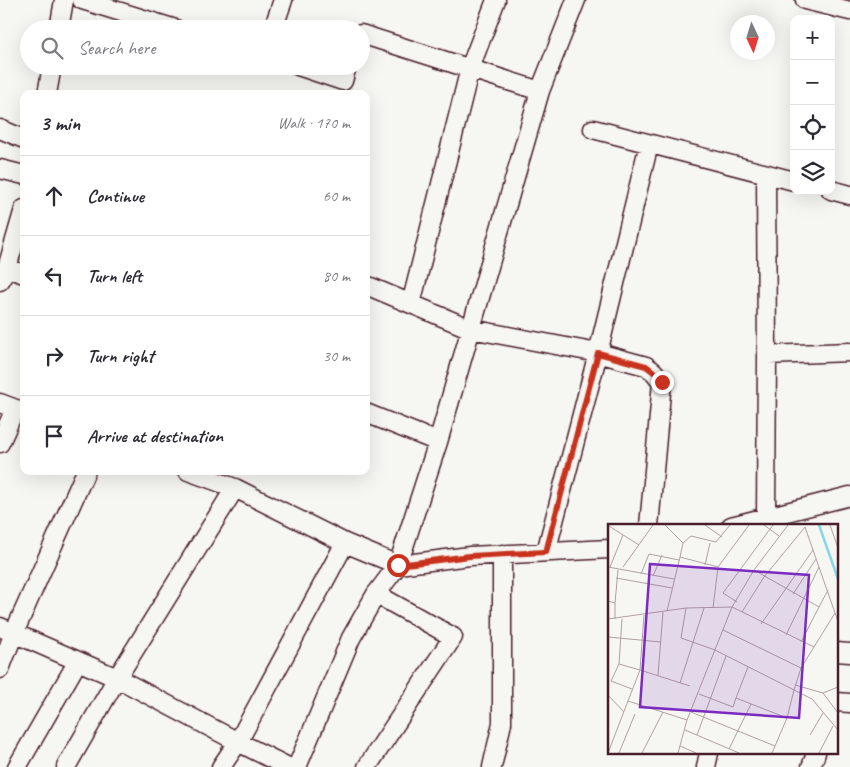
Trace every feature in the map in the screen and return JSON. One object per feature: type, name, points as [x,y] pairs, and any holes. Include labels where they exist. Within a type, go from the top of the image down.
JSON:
[{"type":"street","points":[[61,20],[64,0]]},
{"type":"street","points":[[82,0],[147,20]]},
{"type":"street","points":[[276,20],[283,0]]},
{"type":"street","points":[[411,304],[470,68],[496,0]]},
{"type":"street","points":[[297,767],[351,638],[376,594],[398,565],[438,442],[540,90],[576,0]]},
{"type":"street","points":[[806,0],[850,11]]},
{"type":"street","points":[[370,37],[540,90]]},
{"type":"street","points":[[48,90],[50,75]]},
{"type":"street","points":[[327,75],[343,80]]},
{"type":"street","points":[[0,129],[20,137]]},
{"type":"street","points":[[593,129],[790,181]]},
{"type":"street","points":[[546,552],[650,144]]},
{"type":"street","points":[[0,169],[20,174]]},
{"type":"street","points":[[766,175],[766,517]]},
{"type":"street","points":[[835,191],[850,195]]},
{"type":"street","points":[[20,221],[3,274],[20,274]]},
{"type":"street","points":[[370,287],[471,330],[598,353],[646,366],[654,372],[662,382],[648,524]]},
{"type":"street","points":[[767,355],[850,352]]},
{"type":"street","points":[[0,443],[13,408]]},
{"type":"street","points":[[370,415],[438,442]]},
{"type":"street","points":[[0,669],[7,630],[84,475]]},
{"type":"street","points":[[199,475],[236,488],[345,543],[398,565],[470,556],[608,549]]},
{"type":"street","points":[[66,767],[117,678],[236,488]]},
{"type":"street","points":[[743,524],[850,496]]},
{"type":"street","points":[[221,767],[238,742],[345,543]]},
{"type":"street","points":[[492,767],[502,723],[502,554]]},
{"type":"street","points":[[367,767],[453,637],[376,594]]},
{"type":"street","points":[[7,630],[117,678],[288,767]]},
{"type":"street","points":[[17,767],[78,661]]},
{"type":"street","points":[[706,767],[709,754]]},
{"type":"street","points":[[811,767],[816,754]]},
{"type":"route","points":[[398,565],[470,556],[546,552],[598,353],[646,366],[662,382]]}]
